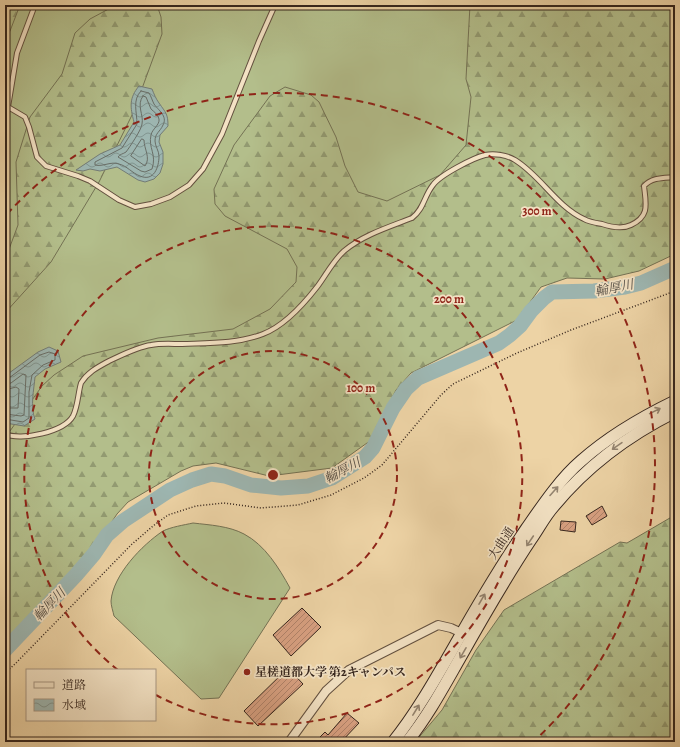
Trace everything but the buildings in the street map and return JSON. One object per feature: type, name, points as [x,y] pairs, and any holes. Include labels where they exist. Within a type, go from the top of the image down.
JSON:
[{"type":"main road","name":"大曲通","points":[[407,742],[416,731],[442,689],[466,636],[503,563],[546,500],[580,461],[612,437],[645,416],[675,401]]},
{"type":"main road","name":"大曲通","points":[[393,742],[407,725],[553,506],[587,471],[614,448],[651,424],[675,412]]},
{"type":"street","points":[[289,742],[326,691],[349,670],[438,626],[451,628],[466,636]]},
{"type":"lane","points":[[5,114],[8,107],[17,53],[35,5]]},
{"type":"lane","points":[[8,107],[25,117],[37,157],[46,166],[84,178],[119,200],[135,207],[151,204],[170,197],[189,185],[203,169],[222,134],[275,5]]},
{"type":"lane","points":[[5,434],[10,436],[24,436],[56,429],[66,424],[74,414],[81,383],[84,378],[93,369],[123,355],[151,345],[219,343],[253,338],[264,334],[289,318],[316,288],[344,251],[359,241],[412,218],[418,213],[429,192],[439,179],[470,161],[486,154],[506,156],[515,160],[563,205],[584,220],[608,226],[626,227],[638,221],[645,215],[646,200],[644,186],[648,181],[675,177]]},
{"type":"path","points":[[5,673],[131,545],[168,515],[196,506],[224,503],[261,508],[298,505],[331,495],[364,478],[382,465],[441,395],[454,384],[517,353],[571,330],[675,292]]},
{"type":"green space","points":[[5,5],[675,5],[675,234],[5,486]]},
{"type":"green space","points":[[5,5],[20,5],[10,31],[5,39]]},
{"type":"green space","points":[[116,5],[157,5],[161,17],[162,34],[133,113],[99,182],[51,262],[5,313],[5,260],[18,225],[16,162],[30,117],[62,74],[75,33],[90,19]]},
{"type":"green space","points":[[470,5],[675,5],[675,254],[639,271],[605,279],[567,278],[541,287],[517,320],[411,373],[396,390],[374,438],[332,468],[269,476],[216,463],[193,466],[181,471],[128,502],[117,514],[83,565],[48,600],[5,649],[5,438],[42,386],[54,375],[83,356],[158,338],[233,329],[270,309],[296,282],[297,267],[287,249],[225,216],[215,204],[214,189],[234,145],[270,96],[285,87],[311,95],[319,102],[336,137],[345,166],[358,192],[387,201],[440,175],[466,145],[471,97],[466,79]]},
{"type":"green space","points":[[675,515],[675,742],[415,742],[442,710],[476,650],[504,610],[620,542],[627,543]]},
{"type":"green space","points":[[193,523],[232,529],[252,539],[271,558],[290,588],[219,698],[201,699],[114,616],[111,605],[113,591],[117,581],[130,562],[146,544],[163,531]]},
{"type":"water","points":[[139,86],[152,89],[168,119],[168,126],[160,135],[159,142],[163,152],[163,164],[160,173],[154,179],[145,182],[138,180],[117,167],[100,171],[90,169],[83,171],[76,170],[100,154],[120,145],[134,122],[131,103],[133,95]]},
{"type":"water","points":[[49,347],[58,351],[61,362],[45,369],[35,377],[33,404],[35,419],[24,426],[5,423],[5,376],[38,352]]},
{"type":"waterway","name":"輪厚川","points":[[5,650],[76,575],[94,554],[107,535],[123,521],[170,490],[192,480],[211,474],[225,476],[251,485],[281,488],[308,486],[332,478],[365,457],[373,448],[393,408],[406,389],[418,378],[499,343],[520,326],[531,311],[552,292],[594,291],[625,287],[641,283],[675,268]]},
{"type":"place","name":"星槎道都大学 第2キャンパス","points":[[247,672]]}]
